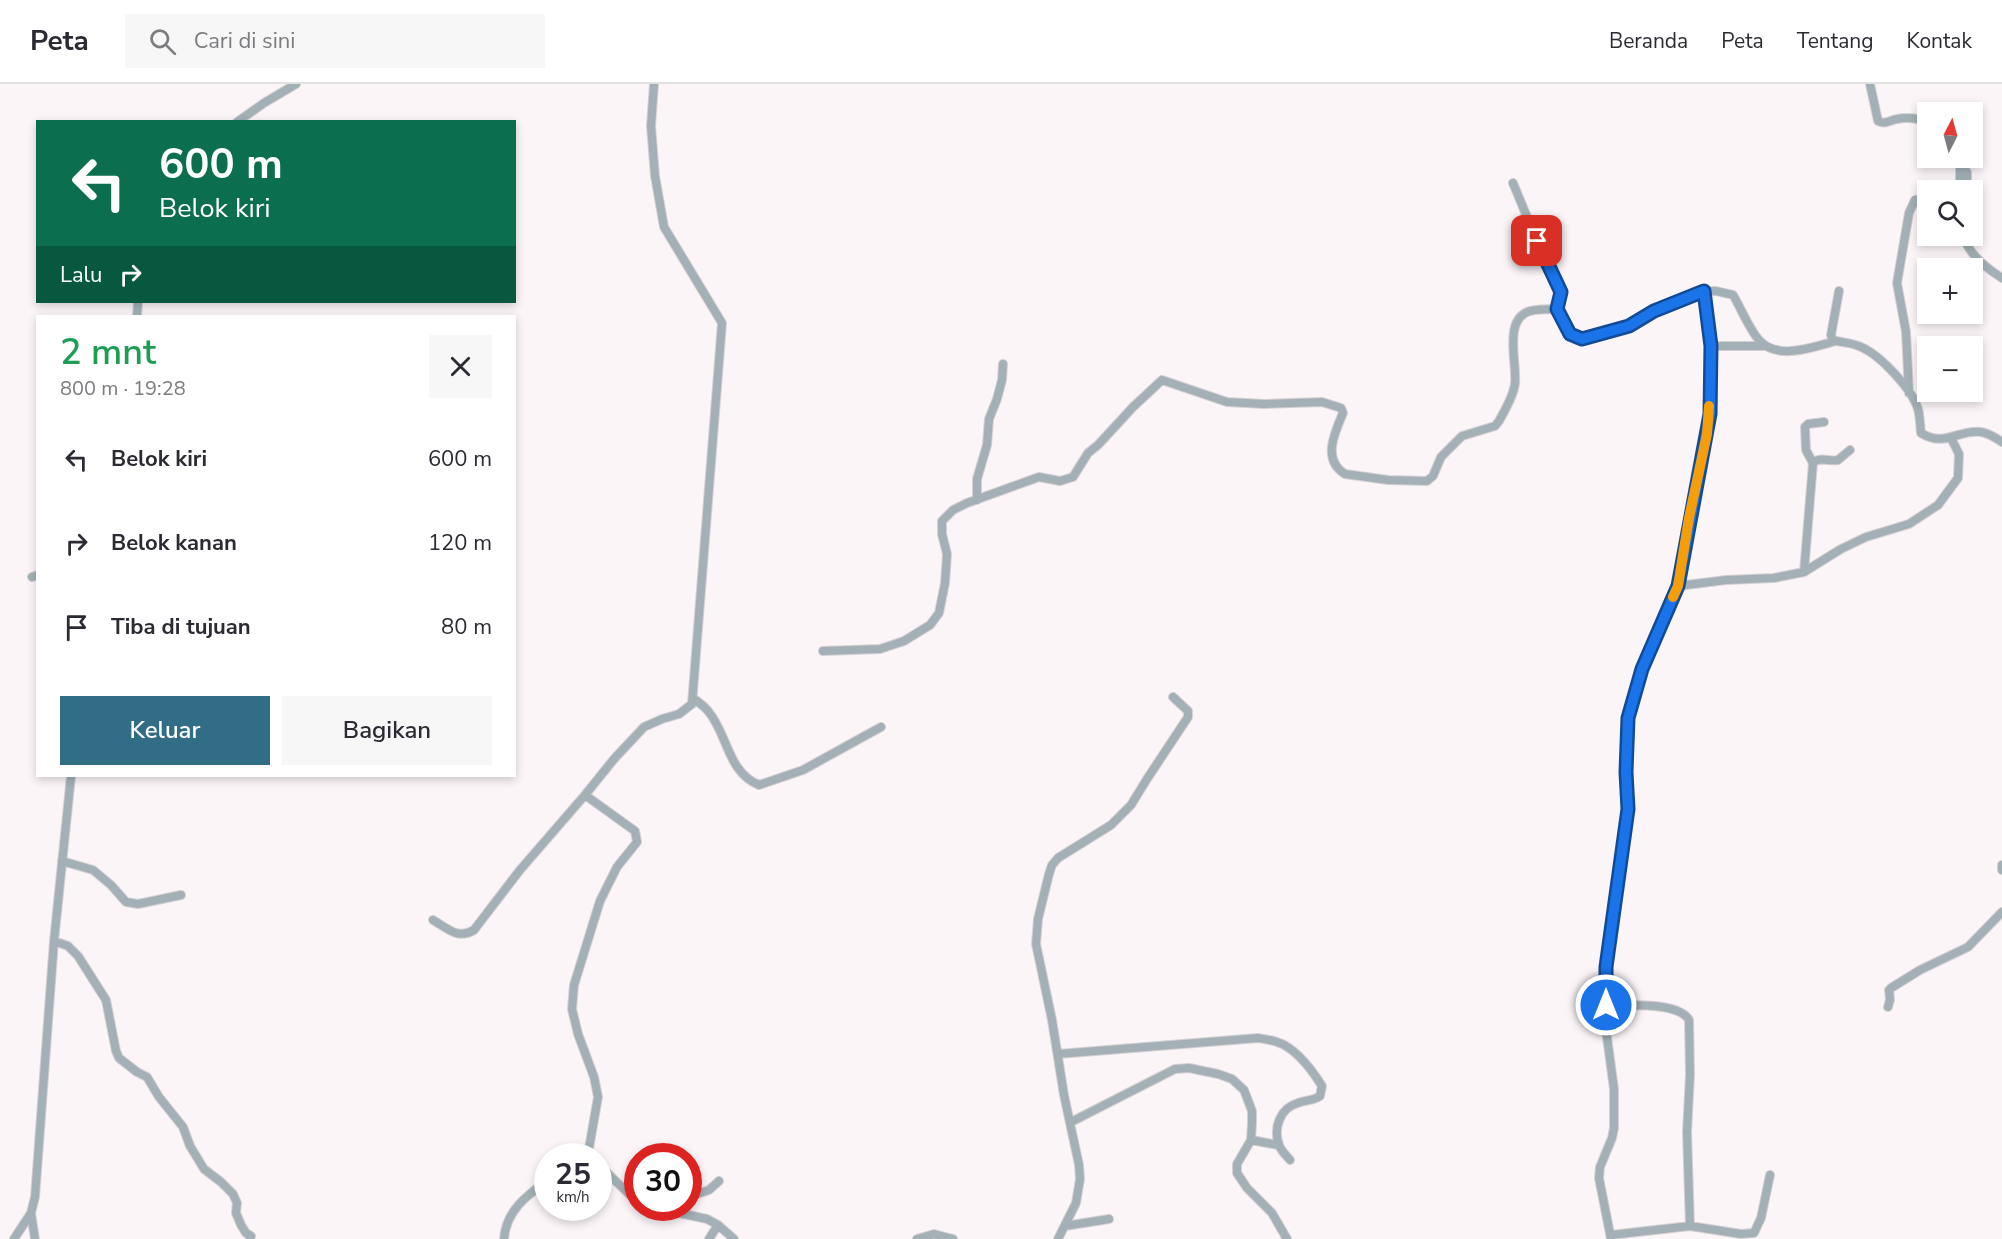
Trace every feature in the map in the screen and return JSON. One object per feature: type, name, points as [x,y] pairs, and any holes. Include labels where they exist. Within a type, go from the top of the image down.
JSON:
[{"type":"street","points":[[240,120],[296,84]]},
{"type":"street","points":[[433,920],[458,934],[466,934],[474,930],[520,870],[614,759],[645,727],[679,714],[692,704],[722,323],[664,227],[655,176],[651,126],[654,84]]},
{"type":"street","points":[[1870,84],[1878,121],[1884,124],[1907,118],[1917,118]]},
{"type":"street","points":[[1513,183],[1561,292],[1557,309],[1570,334],[1582,339],[1629,326],[1654,311],[1704,291],[1716,291],[1733,295],[1759,340],[1766,346]]},
{"type":"street","points":[[1909,393],[1906,332],[1897,283],[1909,213],[1917,200]]},
{"type":"street","points":[[1967,246],[1989,270],[2002,278]]},
{"type":"street","points":[[1704,291],[1711,346],[1710,414],[1707,434],[1689,518],[1678,586],[1642,669],[1628,718],[1626,772],[1628,809],[1606,967],[1606,1030],[1614,1089],[1614,1128],[1599,1178],[1611,1237],[1690,1226],[1741,1237],[1754,1233],[1757,1228],[1770,1175]]},
{"type":"street","points":[[1836,341],[1832,335],[1839,291]]},
{"type":"street","points":[[824,651],[880,649],[904,640],[930,625],[939,614],[945,583],[947,554],[942,534],[942,521],[953,510],[1039,477],[1060,481],[1073,477],[1088,453],[1132,407],[1162,380],[1227,402],[1264,404],[1322,402],[1335,405],[1341,408],[1343,413],[1333,439],[1331,453],[1333,462],[1342,472],[1388,480],[1427,481],[1433,476],[1441,457],[1462,436],[1495,426],[1499,421],[1515,384],[1513,337],[1517,320],[1529,311],[1557,309]]},
{"type":"street","points":[[1711,346],[1766,346],[1776,349],[1803,350],[1836,341],[1848,342],[1872,352],[1909,393],[1918,408],[1921,433],[1934,438],[1951,438],[1980,432],[2002,442]]},
{"type":"street","points":[[977,500],[977,479],[987,445],[988,419],[1000,389],[1003,364]]},
{"type":"street","points":[[1804,572],[1813,463],[1806,450],[1805,427],[1808,424],[1824,422]]},
{"type":"street","points":[[1678,586],[1726,580],[1774,578],[1804,572],[1841,549],[1866,537],[1909,524],[1938,505],[1959,477],[1959,454],[1951,438]]},
{"type":"street","points":[[1813,463],[1817,459],[1838,460],[1850,450]]},
{"type":"street","points":[[1058,1239],[1076,1203],[1080,1179],[1036,944],[1038,919],[1052,865],[1058,858],[1111,825],[1131,806],[1188,717],[1188,711],[1173,697]]},
{"type":"street","points":[[693,698],[708,711],[741,774],[759,785],[803,770],[881,727]]},
{"type":"street","points":[[14,1239],[31,1213],[35,1197],[54,941],[71,777]]},
{"type":"street","points":[[585,795],[635,831],[637,842],[617,867],[600,901],[574,985],[572,1009],[578,1034],[594,1077],[598,1097],[589,1143]]},
{"type":"street","points":[[62,861],[93,870],[126,902],[138,904],[181,895]]},
{"type":"street","points":[[2002,865],[2002,870]]},
{"type":"street","points":[[1888,1007],[1891,988],[1920,970],[1968,946],[2002,912]]},
{"type":"street","points":[[54,941],[68,946],[93,978],[106,1000],[119,1058],[147,1077],[159,1097],[183,1127],[190,1146],[204,1169],[233,1194],[237,1203],[236,1213],[246,1233],[251,1236],[250,1239]]},
{"type":"street","points":[[1606,1005],[1675,1009],[1686,1015],[1689,1020],[1690,1075],[1687,1132],[1690,1226]]},
{"type":"street","points":[[1058,1054],[1258,1038],[1278,1042],[1300,1058],[1316,1076],[1323,1090],[1316,1099],[1297,1103],[1288,1107],[1282,1114],[1277,1127],[1278,1145],[1290,1160]]},
{"type":"street","points":[[1071,1122],[1167,1071],[1180,1067],[1218,1074],[1239,1084],[1252,1112],[1251,1140],[1237,1164],[1237,1173],[1247,1188],[1272,1213],[1287,1239]]},
{"type":"street","points":[[1251,1140],[1278,1145]]},
{"type":"street","points":[[612,1177],[624,1188]]},
{"type":"street","points":[[702,1192],[709,1190],[719,1181]]},
{"type":"street","points":[[504,1239],[504,1228],[511,1214],[524,1197],[534,1190]]},
{"type":"street","points":[[31,1213],[35,1239]]},
{"type":"street","points":[[702,1218],[718,1225],[734,1239]]},
{"type":"street","points":[[1065,1226],[1109,1219]]},
{"type":"street","points":[[709,1239],[718,1225]]},
{"type":"street","points":[[917,1239],[934,1234],[953,1239]]},
{"type":"slow traffic","points":[[1673,597],[1678,586],[1689,518],[1707,434],[1709,406]]},
{"type":"route","points":[[1537,241],[1561,292],[1557,309],[1570,334],[1582,339],[1629,326],[1654,311],[1704,291],[1711,346],[1710,414],[1678,586],[1642,669],[1628,718],[1626,772],[1628,809],[1606,967],[1606,1005]]}]
